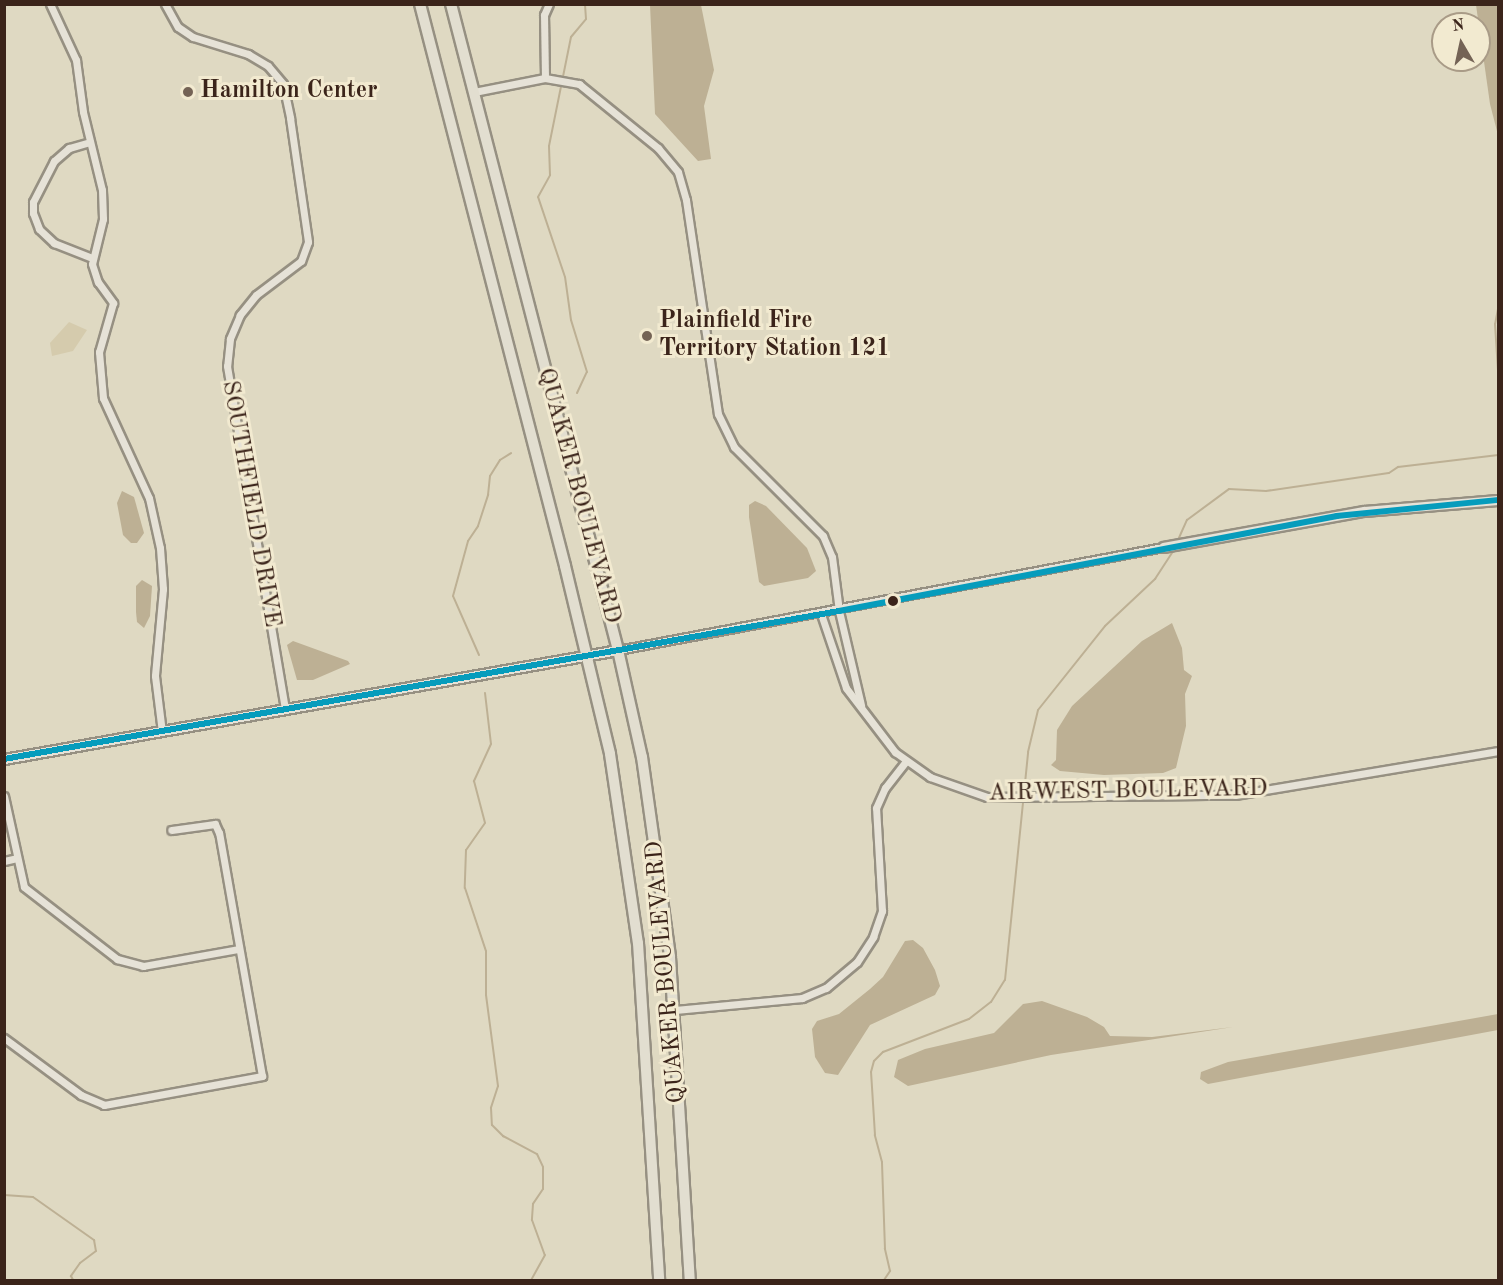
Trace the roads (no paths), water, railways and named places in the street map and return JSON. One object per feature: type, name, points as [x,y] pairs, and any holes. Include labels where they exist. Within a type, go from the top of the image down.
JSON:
[{"type":"main road","name":"QUAKER BOULEVARD","points":[[420,4],[587,656],[613,775],[638,943],[659,1281]]},
{"type":"main road","name":"QUAKER BOULEVARD","points":[[451,4],[618,650],[642,757],[663,887],[675,1010],[690,1281]]},
{"type":"street","points":[[50,4],[76,60],[103,215],[92,258],[98,282],[113,303],[99,352],[103,398],[148,498],[160,548],[164,575],[155,676],[162,732]]},
{"type":"street","name":"SOUTHFIELD DRIVE","points":[[165,4],[186,33],[248,54],[276,74],[286,93],[308,242],[301,261],[256,295],[241,313],[230,339],[227,366],[285,709]]},
{"type":"street","points":[[549,4],[544,15],[549,78]]},
{"type":"street","points":[[474,92],[549,78],[579,84],[658,148],[678,172],[686,200],[718,414],[734,447],[823,536],[832,557],[839,611],[862,711]]},
{"type":"street","points":[[90,142],[69,148],[54,161],[33,202],[33,213],[39,229],[54,243],[92,258]]},
{"type":"street","points":[[4,759],[839,611],[1190,542],[1364,512],[1498,500]]},
{"type":"street","points":[[675,1010],[802,998],[826,988],[858,962],[873,937],[882,911],[876,808],[885,788],[905,762],[862,711],[846,688],[821,614]]},
{"type":"street","name":"AIRWEST BOULEVARD","points":[[905,762],[969,793],[1007,799],[1040,799],[1267,792],[1498,751]]},
{"type":"street","points":[[4,796],[17,858],[29,892],[125,964],[143,966],[238,949]]},
{"type":"street","points":[[4,1038],[81,1095],[104,1105],[262,1076],[215,824],[171,830]]},
{"type":"street","points":[[4,861],[17,858]]},
{"type":"waterway","points":[[577,393],[587,372],[571,320],[565,277],[538,197],[550,175],[549,146],[571,37],[586,19],[585,4]]},
{"type":"waterway","points":[[1498,309],[1495,324],[1498,370]]},
{"type":"waterway","points":[[479,655],[453,596],[468,541],[478,526],[488,495],[490,476],[500,460],[511,453]]},
{"type":"waterway","points":[[1178,540],[1187,520],[1229,489],[1266,491],[1389,473],[1398,467],[1498,455]]},
{"type":"waterway","points":[[884,1280],[890,1271],[885,1249],[882,1162],[875,1135],[871,1072],[874,1061],[883,1052],[969,1019],[991,1002],[1005,980],[1028,752],[1038,710],[1105,626],[1155,579],[1175,548]]},
{"type":"waterway","points":[[485,693],[491,744],[474,781],[485,823],[466,850],[465,888],[486,951],[486,995],[498,1086],[491,1108],[492,1125],[503,1136],[537,1154],[543,1167],[543,1189],[533,1204],[532,1220],[545,1255],[531,1280]]},
{"type":"waterway","points":[[4,1195],[33,1197],[94,1240],[96,1251],[80,1263],[71,1276],[73,1280]]},
{"type":"place","name":"Hamilton Center","points":[[188,92]]},
{"type":"place","name":"Plainfield Fire Territory Station 121","points":[[647,336]]}]
